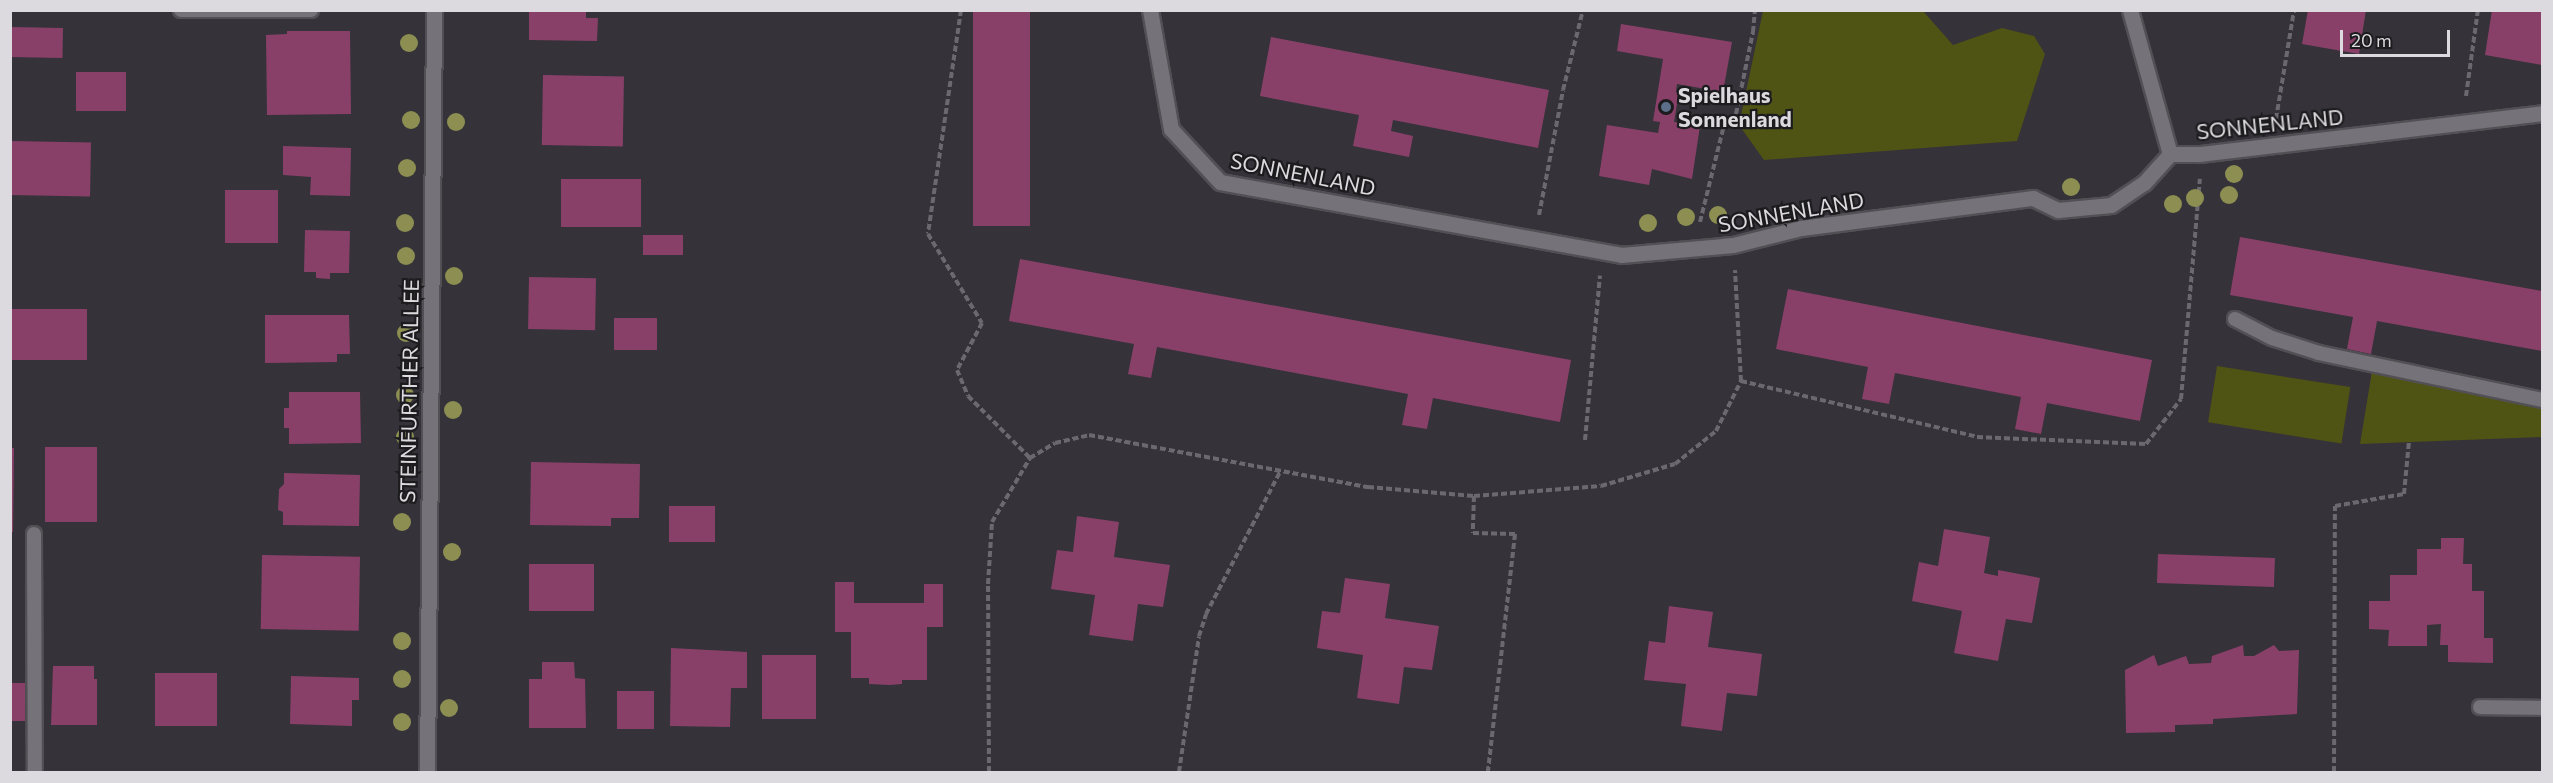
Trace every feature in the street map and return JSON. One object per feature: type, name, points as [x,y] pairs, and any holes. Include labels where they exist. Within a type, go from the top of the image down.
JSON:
[{"type":"street","name":"STEINFURTHER ALLEE","points":[[427,772],[434,10]]},
{"type":"street","name":"SONNENLAND","points":[[1150,10],[1171,129],[1220,182],[1621,255],[1733,245],[1802,228],[2033,198],[2058,210],[2111,205],[2144,183],[2170,154],[2200,154],[2542,113]]},
{"type":"street","points":[[2130,10],[2170,154]]},
{"type":"lane","points":[[181,10],[311,10]]},
{"type":"lane","points":[[2235,319],[2272,338],[2319,353],[2542,400]]},
{"type":"lane","points":[[34,534],[35,772]]},
{"type":"lane","points":[[2480,707],[2542,708]]},
{"type":"path","points":[[961,10],[928,234],[982,323],[957,370],[968,396],[1030,458]]},
{"type":"path","points":[[1534,239],[1563,90],[1583,10]]},
{"type":"path","points":[[1694,249],[1724,125],[1736,114],[1753,32],[1755,10]]},
{"type":"path","points":[[2272,146],[2294,10]]},
{"type":"path","points":[[2462,123],[2478,10]]},
{"type":"path","points":[[1742,381],[1977,437],[2146,444],[2181,399],[2198,216],[2200,154]]},
{"type":"path","points":[[989,772],[988,584],[992,522],[1030,458],[1054,443],[1089,435],[1368,487],[1474,496],[1601,486],[1675,464],[1716,431],[1742,381],[1733,245]]},
{"type":"path","points":[[1585,440],[1602,251]]},
{"type":"path","points":[[2334,772],[2335,506],[2404,494],[2409,441]]},
{"type":"path","points":[[1179,772],[1199,636],[1206,614],[1280,472]]},
{"type":"path","points":[[1474,496],[1473,533],[1515,534],[1488,772]]},
{"type":"green space","points":[[1763,11],[1923,11],[1953,45],[2002,28],[2034,36],[2045,54],[2017,141],[1764,160],[1739,125]]},
{"type":"green space","points":[[2217,366],[2350,387],[2341,443],[2208,422]]},
{"type":"green space","points":[[2372,371],[2542,407],[2542,437],[2360,444]]},
{"type":"building","points":[[529,10],[586,10],[586,18],[598,18],[597,41],[529,40]]},
{"type":"building","points":[[973,10],[1030,10],[1030,226],[973,226]]},
{"type":"building","points":[[2308,10],[2366,10],[2359,54],[2302,44]]},
{"type":"building","points":[[2492,10],[2542,10],[2542,65],[2485,55]]},
{"type":"building","name":"Spielhaus Sonnenland","points":[[1621,24],[1732,42],[1723,92],[1677,84],[1676,92],[1679,92],[1674,122],[1700,126],[1692,179],[1652,169],[1649,185],[1599,176],[1607,125],[1658,133],[1660,122],[1653,121],[1663,59],[1617,51]]},
{"type":"building","points":[[10,27],[63,28],[62,58],[10,57]]},
{"type":"building","points":[[287,31],[350,31],[351,114],[267,115],[266,35],[287,34]]},
{"type":"building","points":[[1271,37],[1549,90],[1538,148],[1393,120],[1391,131],[1413,136],[1409,157],[1353,146],[1359,115],[1260,96]]},
{"type":"building","points":[[76,72],[126,72],[126,111],[76,111]]},
{"type":"building","points":[[543,75],[624,76],[623,146],[542,145]]},
{"type":"building","points":[[10,141],[91,142],[90,196],[10,195]]},
{"type":"building","points":[[283,146],[351,148],[350,196],[310,195],[311,177],[283,175]]},
{"type":"building","points":[[561,179],[641,179],[641,227],[561,227]]},
{"type":"building","points":[[225,190],[278,190],[278,243],[225,243]]},
{"type":"building","points":[[305,230],[350,231],[349,273],[330,273],[330,279],[316,278],[316,272],[304,272]]},
{"type":"building","points":[[643,235],[683,235],[683,255],[643,255]]},
{"type":"building","points":[[2240,237],[2542,291],[2542,351],[2377,321],[2371,354],[2347,349],[2353,317],[2230,295]]},
{"type":"building","points":[[1020,259],[1571,360],[1560,422],[1433,398],[1427,429],[1402,425],[1408,394],[1157,347],[1151,378],[1128,374],[1134,344],[1009,321]]},
{"type":"building","points":[[529,277],[596,278],[595,330],[528,329]]},
{"type":"building","points":[[1788,289],[2152,360],[2140,421],[2047,403],[2041,434],[2015,429],[2021,397],[1895,373],[1889,404],[1862,399],[1868,367],[1776,349]]},
{"type":"building","points":[[10,309],[87,309],[87,360],[10,360]]},
{"type":"building","points":[[265,315],[349,315],[350,354],[337,354],[337,362],[265,363]]},
{"type":"building","points":[[614,318],[657,318],[657,350],[614,350]]},
{"type":"building","points":[[289,392],[360,392],[361,443],[289,444],[289,428],[284,428],[284,408],[289,408]]},
{"type":"building","points":[[45,447],[97,447],[97,522],[45,522]]},
{"type":"building","points":[[10,448],[14,448],[13,532],[10,532]]},
{"type":"building","points":[[531,462],[640,464],[639,518],[611,518],[611,526],[530,525]]},
{"type":"building","points":[[284,473],[360,475],[359,526],[283,525],[283,512],[278,510],[279,489],[284,484]]},
{"type":"building","points":[[669,506],[715,506],[715,542],[669,542]]},
{"type":"building","points":[[1077,516],[1119,522],[1114,557],[1170,565],[1163,607],[1138,604],[1133,641],[1089,635],[1095,595],[1051,589],[1057,550],[1073,552]]},
{"type":"building","points":[[1944,529],[1990,537],[1984,573],[1998,576],[1998,570],[2040,578],[2032,623],[2006,619],[1998,661],[1954,653],[1962,611],[1912,601],[1919,562],[1938,566]]},
{"type":"building","points":[[2441,538],[2464,538],[2463,564],[2472,564],[2472,591],[2484,591],[2484,638],[2493,638],[2493,663],[2448,662],[2448,645],[2440,645],[2441,624],[2427,625],[2427,646],[2388,646],[2389,630],[2369,629],[2369,601],[2390,601],[2390,575],[2417,575],[2417,549],[2441,549]]},
{"type":"building","points":[[2158,554],[2275,558],[2274,587],[2157,583]]},
{"type":"building","points":[[262,555],[360,557],[359,631],[261,629]]},
{"type":"building","points":[[529,564],[594,564],[594,611],[529,611]]},
{"type":"building","points":[[1345,578],[1390,584],[1385,618],[1439,626],[1432,670],[1404,667],[1399,704],[1357,698],[1363,655],[1317,648],[1322,611],[1340,613]]},
{"type":"building","points":[[835,582],[854,582],[854,603],[924,603],[924,584],[943,584],[943,627],[927,627],[927,680],[902,680],[902,684],[889,685],[869,684],[869,678],[851,678],[851,632],[835,632]]},
{"type":"building","points":[[1669,606],[1713,612],[1708,647],[1762,654],[1757,696],[1727,693],[1722,731],[1681,726],[1686,684],[1644,680],[1649,641],[1665,643]]},
{"type":"building","points":[[2243,645],[2244,656],[2254,656],[2274,645],[2279,651],[2299,650],[2297,714],[2213,719],[2213,724],[2175,725],[2175,732],[2126,733],[2125,670],[2154,655],[2158,666],[2186,656],[2189,664],[2211,663],[2212,656]]},
{"type":"building","points":[[671,648],[747,652],[747,688],[731,688],[730,727],[670,726]]},
{"type":"building","points":[[762,655],[816,655],[816,719],[762,719]]},
{"type":"building","points":[[542,662],[574,662],[575,678],[585,679],[586,728],[529,728],[529,679],[542,679]]},
{"type":"building","points":[[53,666],[94,666],[94,679],[97,679],[97,725],[51,725]]},
{"type":"building","points":[[155,673],[217,673],[217,726],[155,726]]},
{"type":"building","points":[[291,676],[359,678],[359,700],[352,700],[352,726],[290,724]]},
{"type":"building","points":[[10,683],[25,683],[25,721],[10,721]]},
{"type":"building","points":[[617,691],[654,691],[654,729],[617,729]]},
{"type":"place","name":"Spielhaus Sonnenland","points":[[1666,107]]}]
